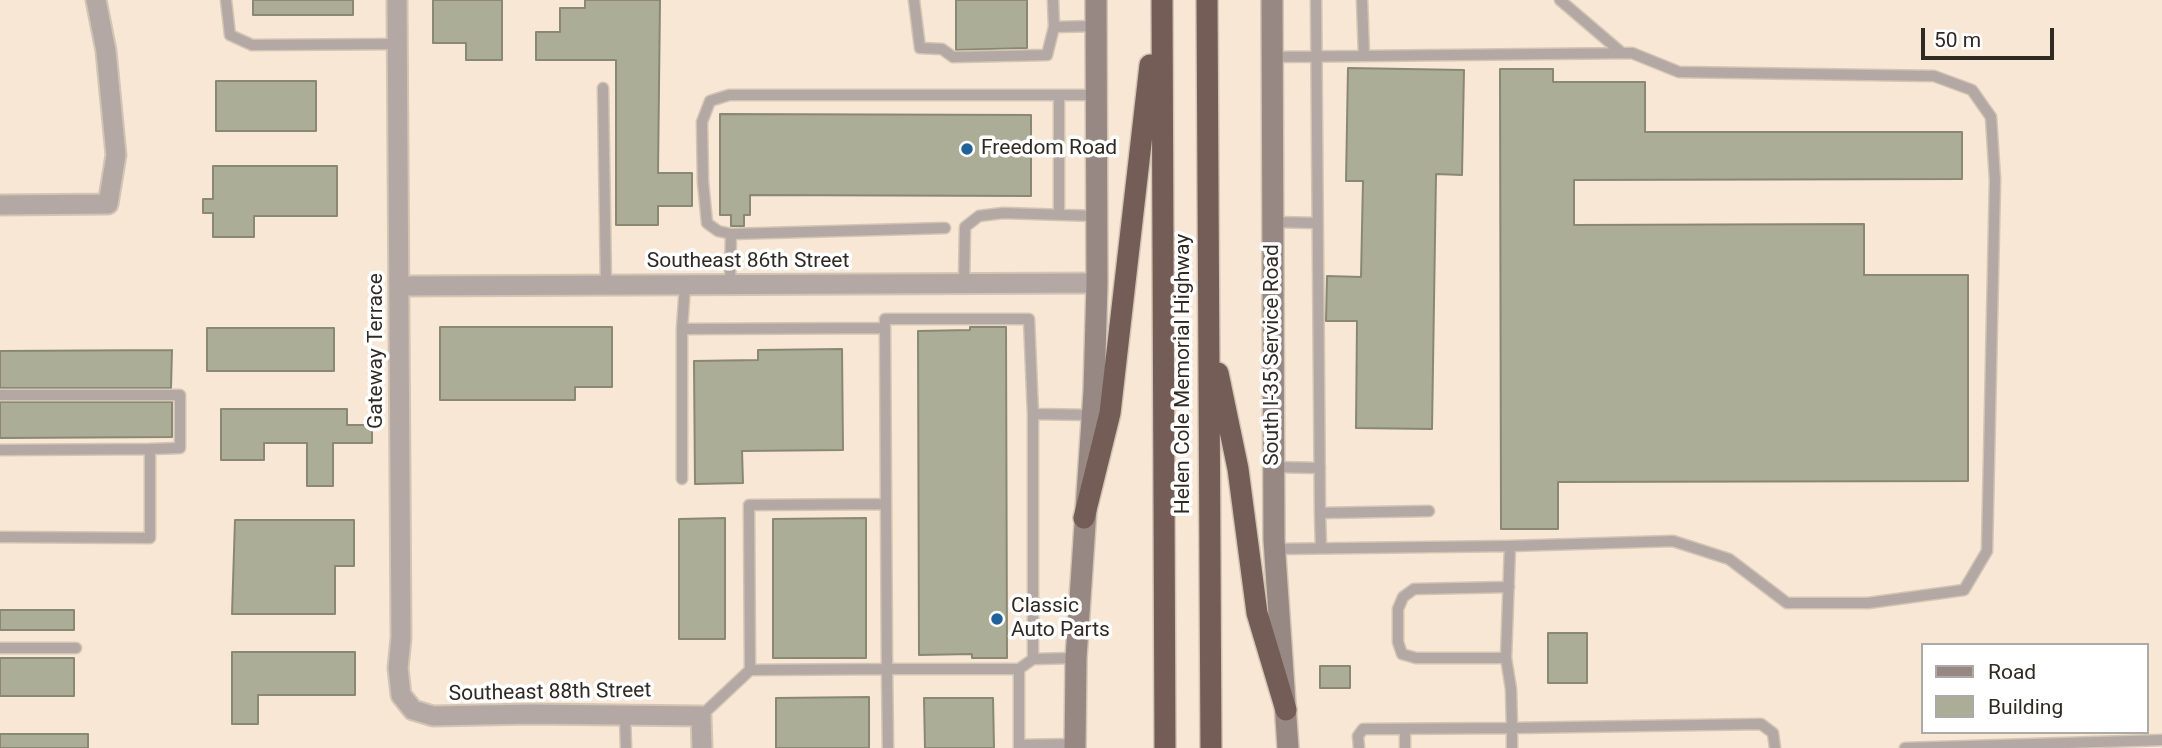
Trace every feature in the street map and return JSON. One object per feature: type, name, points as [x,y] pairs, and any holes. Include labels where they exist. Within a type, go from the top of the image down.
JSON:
[{"type":"highway","points":[[1084,518],[1110,413],[1160,0]]},
{"type":"highway","name":"Helen Cole Memorial Highway","points":[[1160,0],[1165,748]]},
{"type":"highway","name":"Helen Cole Memorial Highway","points":[[1207,0],[1211,748]]},
{"type":"highway","points":[[1209,324],[1238,469],[1257,613],[1286,710]]},
{"type":"main road","points":[[1074,746],[1076,658],[1092,415],[1097,283],[1096,0]]},
{"type":"main road","name":"South I-35 Service Road","points":[[1272,0],[1273,467],[1275,549],[1288,748]]},
{"type":"street","points":[[0,205],[108,204],[116,155],[106,51],[96,0]]},
{"type":"street","name":"Gateway Terrace","points":[[397,0],[401,638],[398,668],[404,701]]},
{"type":"street","name":"Southeast 86th Street","points":[[399,286],[1097,283]]},
{"type":"street","name":"Southeast 88th Street","points":[[404,701],[418,713],[433,716],[701,716]]},
{"type":"street","points":[[701,716],[702,748]]},
{"type":"lane","points":[[226,0],[230,35],[252,45],[398,44]]},
{"type":"lane","points":[[915,0],[920,48],[942,49],[953,57],[1047,55],[1054,27],[1053,0]]},
{"type":"lane","points":[[1315,0],[1321,548]]},
{"type":"lane","points":[[1362,0],[1364,55]]},
{"type":"lane","points":[[1560,0],[1622,53]]},
{"type":"lane","points":[[1054,27],[1096,26]]},
{"type":"lane","points":[[1272,57],[1632,53],[1679,72],[1934,76],[1972,90],[1991,117],[1995,180],[1987,551],[1964,590],[1868,603],[1787,603],[1729,559],[1673,541],[1275,549]]},
{"type":"lane","points":[[603,89],[606,286]]},
{"type":"lane","points":[[946,228],[731,234],[718,231],[707,223],[703,182],[702,121],[710,102],[729,95],[1096,95]]},
{"type":"lane","points":[[1059,95],[1059,214]]},
{"type":"lane","points":[[964,284],[965,227],[979,216],[1003,213],[1096,216]]},
{"type":"lane","points":[[1273,222],[1317,223]]},
{"type":"lane","points":[[730,285],[731,234]]},
{"type":"lane","points":[[682,479],[682,329],[685,285]]},
{"type":"lane","points":[[888,748],[885,319],[1029,319],[1033,414],[1033,659]]},
{"type":"lane","points":[[682,329],[885,328]]},
{"type":"lane","points":[[0,395],[180,395],[180,448],[0,450]]},
{"type":"lane","points":[[1033,414],[1092,415]]},
{"type":"lane","points":[[0,537],[150,538],[150,449]]},
{"type":"lane","points":[[1273,467],[1320,468]]},
{"type":"lane","points":[[750,670],[749,505],[886,504]]},
{"type":"lane","points":[[1320,513],[1429,511]]},
{"type":"lane","points":[[1510,546],[1506,658],[1511,689],[1512,748]]},
{"type":"lane","points":[[1506,658],[1416,658],[1402,654],[1398,642],[1398,609],[1404,597],[1414,589],[1508,587]]},
{"type":"lane","points":[[0,648],[76,648]]},
{"type":"lane","points":[[701,716],[750,670],[1019,669],[1033,659],[1076,658]]},
{"type":"lane","points":[[1019,669],[1019,746],[1074,746]]},
{"type":"lane","points":[[625,714],[626,748]]},
{"type":"lane","points":[[1359,748],[1358,736],[1363,729],[1762,724],[1773,733],[1775,748]]},
{"type":"lane","points":[[1405,729],[1405,748]]},
{"type":"lane","points":[[1905,748],[2162,740]]},
{"type":"building","points":[[253,0],[353,0],[353,15],[253,15]]},
{"type":"building","points":[[433,0],[502,0],[502,60],[466,60],[466,43],[433,43]]},
{"type":"building","points":[[585,0],[660,0],[658,173],[692,173],[692,206],[658,206],[658,225],[616,225],[616,60],[536,60],[536,32],[560,32],[560,8],[585,8]]},
{"type":"building","points":[[956,0],[1027,0],[1027,48],[956,50]]},
{"type":"building","points":[[1348,68],[1464,70],[1462,175],[1436,174],[1432,429],[1356,428],[1357,321],[1326,321],[1327,276],[1361,277],[1363,181],[1346,181]]},
{"type":"building","points":[[1500,69],[1553,69],[1553,82],[1645,82],[1645,132],[1962,132],[1962,179],[1574,180],[1574,225],[1864,224],[1864,275],[1968,275],[1968,481],[1558,482],[1558,529],[1501,529]]},
{"type":"building","points":[[216,81],[316,81],[316,131],[216,131]]},
{"type":"building","points":[[720,114],[1031,115],[1031,196],[750,195],[750,215],[744,215],[744,226],[731,226],[731,215],[720,215]]},
{"type":"building","points":[[213,166],[337,166],[337,216],[254,216],[254,237],[213,237],[213,213],[203,213],[203,199],[213,199]]},
{"type":"building","points":[[440,327],[612,327],[612,387],[575,387],[575,400],[440,400]]},
{"type":"building","points":[[970,327],[1006,327],[1007,658],[972,658],[972,654],[919,655],[918,331],[970,330]]},
{"type":"building","points":[[207,328],[334,328],[334,371],[207,371]]},
{"type":"building","points":[[842,349],[843,450],[742,451],[743,483],[695,484],[694,361],[758,360],[758,350]]},
{"type":"building","points":[[172,350],[171,388],[0,388],[0,351]]},
{"type":"building","points":[[0,402],[172,402],[172,437],[0,438]]},
{"type":"building","points":[[221,409],[347,409],[347,425],[372,425],[372,443],[333,443],[333,486],[307,486],[307,443],[264,443],[264,460],[221,460]]},
{"type":"building","points":[[725,518],[725,639],[679,639],[679,519]]},
{"type":"building","points":[[866,518],[866,658],[773,658],[773,519]]},
{"type":"building","points":[[235,520],[354,520],[354,566],[335,566],[335,614],[232,614]]},
{"type":"building","points":[[0,610],[74,610],[74,630],[0,630]]},
{"type":"building","points":[[1548,633],[1587,633],[1587,683],[1548,683]]},
{"type":"building","points":[[232,652],[355,652],[355,695],[258,695],[258,724],[232,724]]},
{"type":"building","points":[[0,658],[74,658],[74,696],[0,696]]},
{"type":"building","points":[[1320,666],[1350,666],[1350,688],[1320,688]]},
{"type":"building","points":[[869,697],[869,748],[776,748],[776,698]]},
{"type":"building","points":[[924,698],[993,698],[994,748],[925,748]]},
{"type":"building","points":[[0,734],[88,734],[88,748],[0,748]]},
{"type":"place","name":"Freedom Road","points":[[967,149]]},
{"type":"place","name":"Classic Auto Parts","points":[[997,619]]}]
